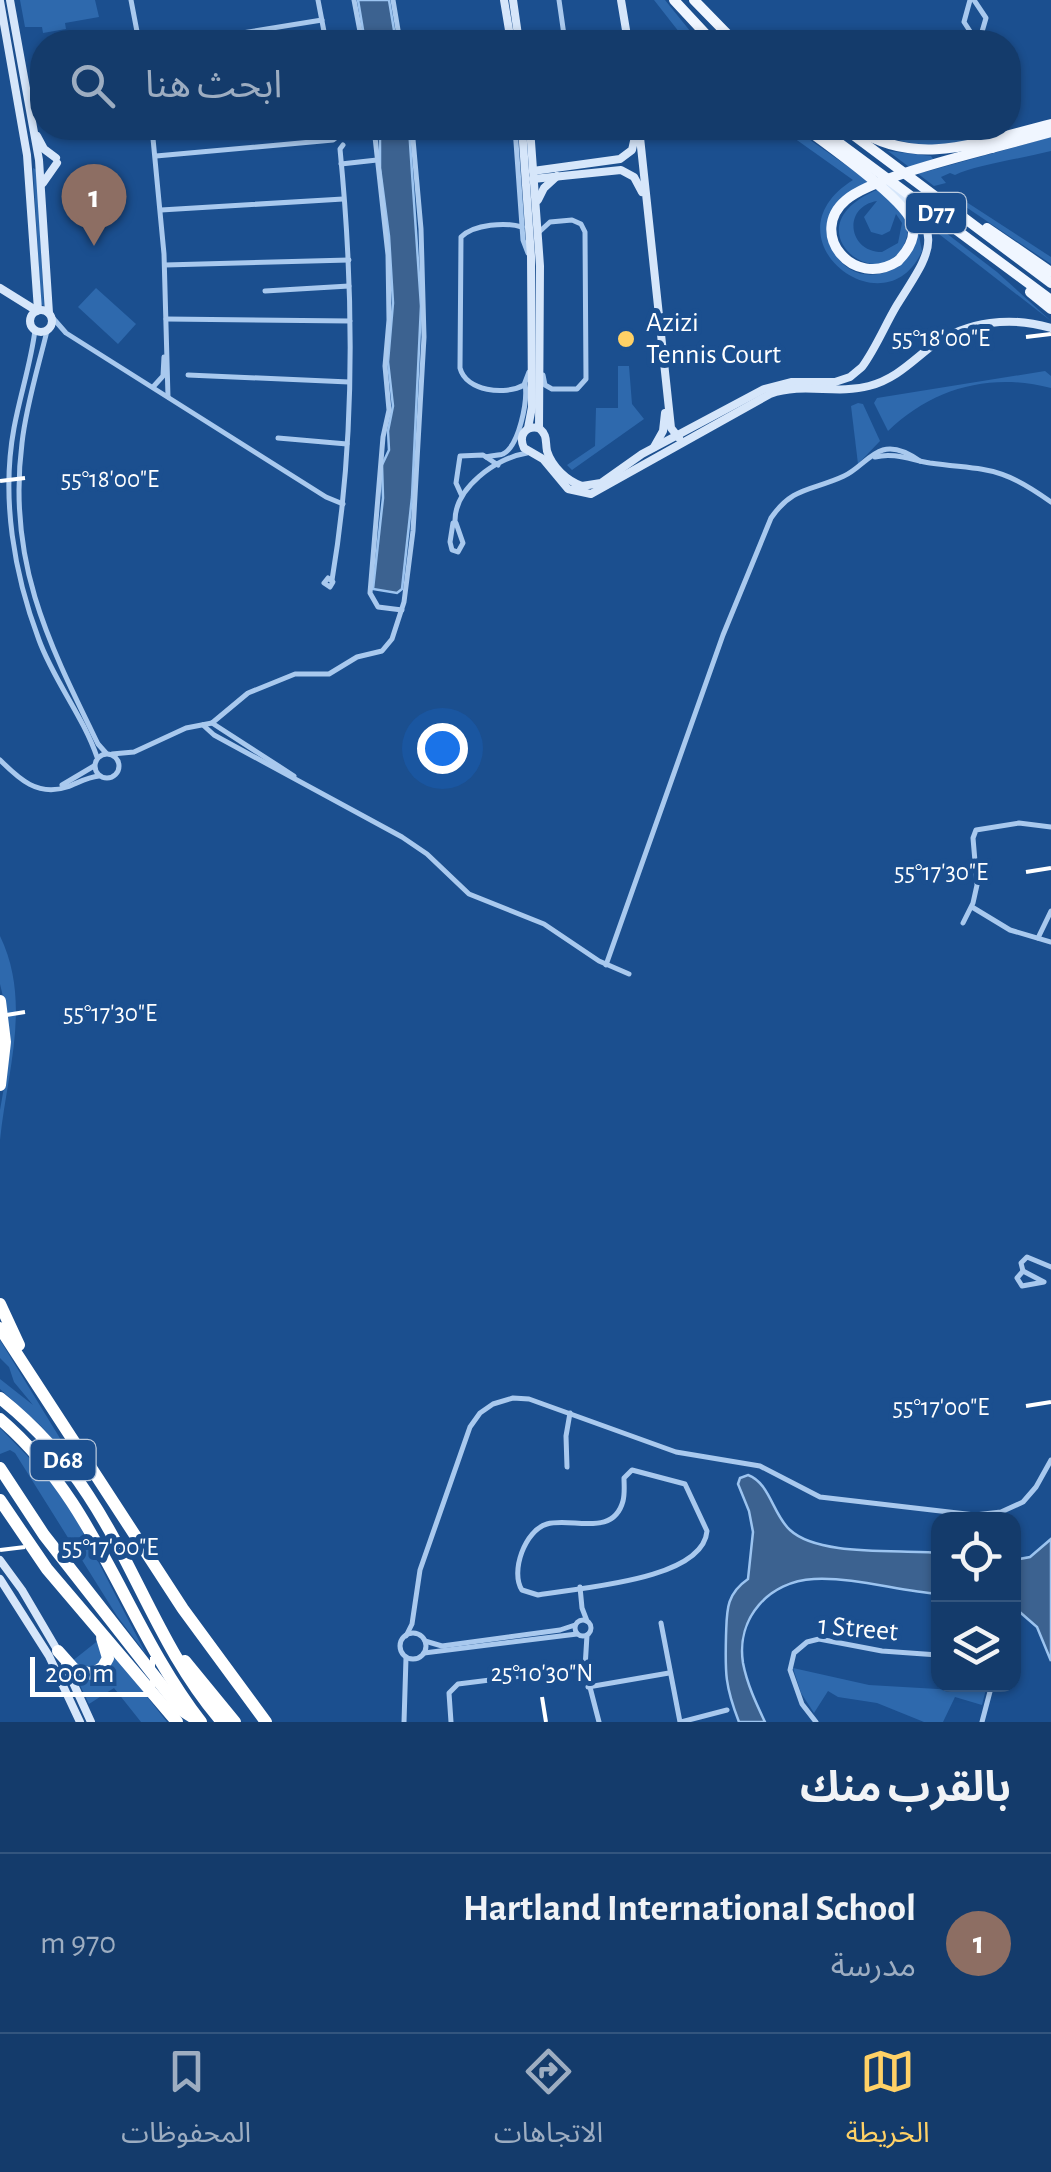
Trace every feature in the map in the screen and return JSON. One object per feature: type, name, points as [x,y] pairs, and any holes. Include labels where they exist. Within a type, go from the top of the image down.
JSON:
[{"type":"highway","points":[[0,1001],[5,1042],[0,1084]]},
{"type":"highway","points":[[0,1304],[34,1379]]},
{"type":"highway","points":[[0,1328],[175,1596],[266,1722]]},
{"type":"highway","name":"D68","points":[[0,1398],[29,1422],[65,1462],[111,1534],[158,1629]]},
{"type":"highway","name":"D68","points":[[0,1418],[36,1452],[71,1496],[154,1654],[200,1721]]},
{"type":"highway","points":[[2,1471],[112,1643]]},
{"type":"highway","points":[[0,1500],[38,1557],[177,1722]]},
{"type":"highway","points":[[66,1568],[180,1710],[200,1721]]},
{"type":"highway","points":[[58,1651],[74,1670],[84,1674],[99,1670],[108,1658],[104,1642],[74,1600]]},
{"type":"highway","points":[[158,1629],[182,1671],[222,1722]]},
{"type":"highway","points":[[158,1629],[235,1722]]},
{"type":"highway","points":[[241,1692],[276,1722]]},
{"type":"main road","points":[[674,0],[703,30]]},
{"type":"main road","points":[[694,0],[723,30]]},
{"type":"main road","points":[[1021,131],[1051,124]]},
{"type":"main road","points":[[820,140],[867,176],[905,210],[912,221],[911,243],[898,261],[885,268],[866,270],[842,256],[834,243],[835,215],[852,195],[883,182],[1051,132]]},
{"type":"main road","name":"D77","points":[[835,140],[1051,300]]},
{"type":"main road","name":"D77","points":[[861,140],[1051,283]]},
{"type":"main road","points":[[878,140],[910,150],[938,151],[985,140]]},
{"type":"main road","points":[[920,183],[1048,269]]},
{"type":"main road","points":[[978,245],[1051,309]]},
{"type":"street","points":[[10,0],[30,110]]},
{"type":"street","points":[[131,0],[137,30]]},
{"type":"street","points":[[318,0],[324,30]]},
{"type":"street","points":[[354,0],[360,30]]},
{"type":"street","points":[[393,0],[398,30]]},
{"type":"street","points":[[504,0],[509,30]]},
{"type":"street","points":[[513,0],[517,30]]},
{"type":"street","points":[[559,0],[563,30]]},
{"type":"street","points":[[622,0],[626,30]]},
{"type":"street","points":[[972,0],[986,18],[982,29],[970,30],[964,20],[972,0]]},
{"type":"street","points":[[0,2],[41,187],[50,315],[21,446],[19,490],[24,556],[48,639],[98,744],[118,762],[119,768]]},
{"type":"street","points":[[968,12],[979,10]]},
{"type":"street","points":[[260,30],[322,20]]},
{"type":"street","points":[[0,758],[26,780],[44,786],[64,784],[94,766],[97,757],[39,641],[15,551],[10,496],[12,446],[35,330],[34,140]]},
{"type":"street","points":[[39,140],[57,160],[41,187]]},
{"type":"street","points":[[154,140],[161,210],[168,398]]},
{"type":"street","points":[[156,156],[333,140]]},
{"type":"street","points":[[375,140],[388,255],[385,376],[389,404],[382,440],[370,593],[378,607],[402,610]]},
{"type":"street","points":[[0,758],[22,781],[43,790],[64,788],[99,776],[111,778],[140,750],[182,730],[212,722],[248,693],[295,674],[325,675],[358,657],[382,651],[392,639],[402,610],[415,503],[424,313],[413,140]]},
{"type":"street","points":[[518,140],[522,227],[524,246],[530,256]]},
{"type":"street","points":[[454,522],[464,545],[458,552],[450,542],[456,506],[461,494],[511,456],[528,428],[532,412],[538,233],[536,204],[521,140]]},
{"type":"street","points":[[531,140],[530,256],[539,428]]},
{"type":"street","points":[[536,204],[558,172],[620,159],[634,140]]},
{"type":"street","points":[[639,140],[673,437],[670,444],[639,468]]},
{"type":"street","points":[[332,580],[343,504],[350,382],[349,260],[340,148],[343,145]]},
{"type":"street","points":[[532,145],[539,157],[558,172]]},
{"type":"street","points":[[341,164],[377,160]]},
{"type":"street","points":[[530,175],[628,172],[639,183],[649,220]]},
{"type":"street","points":[[528,428],[539,428],[546,434],[546,445],[565,477],[586,486],[602,482],[652,448],[764,389],[791,382],[840,381],[854,374],[865,363],[924,265],[928,245],[917,212],[867,176]]},
{"type":"street","points":[[161,210],[344,199]]},
{"type":"street","points":[[536,350],[548,388],[574,389],[584,384],[584,230],[574,220],[554,221],[538,233]]},
{"type":"street","points":[[522,227],[514,224],[470,229],[460,239],[460,368],[463,379],[476,386],[513,390],[525,384]]},
{"type":"street","points":[[164,265],[349,260]]},
{"type":"street","points":[[265,291],[349,286]]},
{"type":"street","points":[[0,290],[35,313],[50,315],[66,333],[343,504]]},
{"type":"street","points":[[166,319],[350,322]]},
{"type":"street","points":[[521,440],[565,487],[578,494],[599,491],[776,392],[801,387],[845,390],[882,382],[908,367],[936,343],[967,328],[1010,321],[1051,328]]},
{"type":"street","points":[[35,330],[66,333]]},
{"type":"street","points":[[152,388],[163,376],[166,340]]},
{"type":"street","points":[[461,494],[456,485],[459,457],[502,455],[509,449],[526,415],[525,384],[536,350]]},
{"type":"street","points":[[188,376],[350,382]]},
{"type":"street","points":[[652,448],[664,428],[668,394]]},
{"type":"street","points":[[673,437],[687,441]]},
{"type":"street","points":[[278,438],[347,444]]},
{"type":"street","points":[[511,456],[532,453],[546,445]]},
{"type":"street","points":[[606,964],[723,635],[767,524],[778,508],[793,494],[844,476],[871,458],[889,454],[999,471],[1051,502]]},
{"type":"street","points":[[486,457],[498,465]]},
{"type":"street","points":[[212,722],[296,778],[417,846],[470,894],[544,924],[606,964],[629,974]]},
{"type":"street","points":[[204,725],[210,733],[264,758]]},
{"type":"street","points":[[97,757],[140,750]]},
{"type":"street","points":[[94,766],[99,776]]},
{"type":"street","points":[[963,923],[977,885],[973,838],[976,830],[1019,824],[1051,827]]},
{"type":"street","points":[[972,907],[1006,928],[1051,942]]},
{"type":"street","points":[[1038,938],[1051,911]]},
{"type":"street","points":[[1047,1286],[1024,1271],[1020,1262],[1027,1256],[1051,1267]]},
{"type":"street","points":[[1024,1271],[1018,1278],[1022,1286],[1047,1286]]},
{"type":"street","points":[[404,1722],[407,1674],[401,1645],[412,1624],[420,1570],[476,1417],[493,1404],[513,1398],[529,1399],[684,1454],[760,1466],[815,1496],[896,1508],[975,1515],[1001,1512],[1030,1496],[1051,1460]]},
{"type":"street","points":[[567,1467],[570,1413]]},
{"type":"street","points":[[632,1470],[685,1484],[707,1532],[701,1549],[654,1575],[580,1587],[534,1595],[520,1587],[517,1568],[537,1530],[548,1524],[593,1525],[609,1519],[620,1509],[624,1478],[632,1470]]},
{"type":"street","points":[[0,1560],[58,1651],[91,1722]]},
{"type":"street","points":[[0,1579],[49,1656],[80,1722]]},
{"type":"street","points":[[412,1624],[425,1642],[440,1646],[581,1635],[591,1628],[582,1608],[580,1587]]},
{"type":"street","points":[[582,1608],[577,1623],[598,1722]]},
{"type":"street","points":[[407,1674],[416,1658],[424,1653],[560,1630],[587,1621]]},
{"type":"street","points":[[661,1622],[668,1673],[681,1722],[727,1710]]},
{"type":"street","points":[[406,1636],[419,1635]]},
{"type":"street","name":"1 Street","points":[[816,1722],[802,1704],[790,1670],[792,1657],[803,1644],[819,1639],[882,1651],[931,1654]]},
{"type":"street","points":[[424,1653],[425,1642]]},
{"type":"street","points":[[404,1655],[416,1658]]},
{"type":"street","points":[[451,1722],[449,1693],[458,1684],[584,1668]]},
{"type":"street","points":[[588,1687],[668,1673]]},
{"type":"street","points":[[982,1722],[990,1692]]},
{"type":"shaded area","points":[[20,0],[95,0],[99,17],[65,23],[66,29],[60,30],[25,27]]},
{"type":"shaded area","points":[[358,0],[389,0],[394,30],[363,30]]},
{"type":"shaded area","points":[[654,0],[665,0],[689,30],[678,30]]},
{"type":"shaded area","points":[[1051,137],[1051,151],[955,175],[950,173],[941,177],[946,183],[934,186],[888,151],[931,156],[933,159],[918,164],[925,172]]},
{"type":"shaded area","points":[[380,140],[410,140],[421,306],[412,497],[402,589],[397,593],[373,589],[383,498],[382,465],[389,450],[393,406],[388,362],[393,303]]},
{"type":"shaded area","points":[[797,140],[810,140],[870,182],[845,196],[834,210],[833,247],[841,262],[868,275],[884,273],[899,265],[911,251],[918,231],[922,251],[905,274],[883,283],[860,280],[839,268],[825,249],[820,227],[828,203],[853,180]]},
{"type":"shaded area","points":[[899,140],[968,140],[945,145]]},
{"type":"shaded area","points":[[33,168],[37,170],[44,306],[41,304]]},
{"type":"shaded area","points":[[879,189],[909,222],[902,249],[887,262],[870,264],[853,256],[842,242],[839,225],[850,206]],"holes":[[[877,201],[864,217],[871,232],[882,235],[890,231],[896,214],[902,223],[898,243],[882,252],[862,245],[856,237],[854,220],[866,205]]]},
{"type":"shaded area","points":[[951,192],[1051,257],[1051,264],[951,197]]},
{"type":"shaded area","points":[[933,223],[997,272],[1051,321],[935,231]]},
{"type":"shaded area","points":[[96,288],[136,324],[118,344],[78,307]]},
{"type":"shaded area","points":[[618,366],[629,366],[632,404],[644,419],[572,470],[567,465],[595,446],[596,408],[618,408]]},
{"type":"shaded area","points":[[1045,371],[1051,376],[1051,388],[1006,382],[964,387],[924,404],[888,431],[874,403],[877,398]]},
{"type":"shaded area","points":[[863,404],[880,441],[858,464],[851,406]]},
{"type":"shaded area","points":[[0,936],[9,961],[16,1012],[0,1140],[7,1070]]},
{"type":"shaded area","points":[[0,1340],[80,1471],[41,1426],[0,1389],[0,1379],[33,1405],[0,1358]]},
{"type":"shaded area","points":[[0,1428],[46,1475],[73,1513],[146,1654],[117,1616],[15,1453],[10,1450],[0,1454]]},
{"type":"shaded area","points":[[748,1475],[755,1479],[784,1524],[803,1539],[840,1548],[931,1553],[931,1593],[814,1579],[783,1587],[759,1605],[745,1631],[742,1647],[749,1686],[765,1722],[739,1722],[726,1670],[729,1604],[735,1591],[748,1579],[753,1532],[738,1484],[740,1478]]},
{"type":"shaded area","points":[[1051,1539],[1051,1661],[1037,1627],[1021,1613],[1021,1559],[1030,1557]]},
{"type":"shaded area","points":[[100,1639],[104,1651],[100,1663],[89,1669],[71,1662]]},
{"type":"shaded area","points":[[108,1647],[167,1722],[141,1722],[114,1688],[89,1704],[73,1671],[91,1676]]},
{"type":"shaded area","points":[[793,1668],[869,1685],[931,1689],[931,1692],[985,1692],[982,1705],[955,1697],[943,1722],[924,1722],[877,1703],[838,1697],[828,1691],[814,1713],[801,1693]]},
{"type":"place","name":"Hartland International School","points":[[94,246]]},
{"type":"place","name":"Azizi Tennis Court","points":[[626,339]]}]
